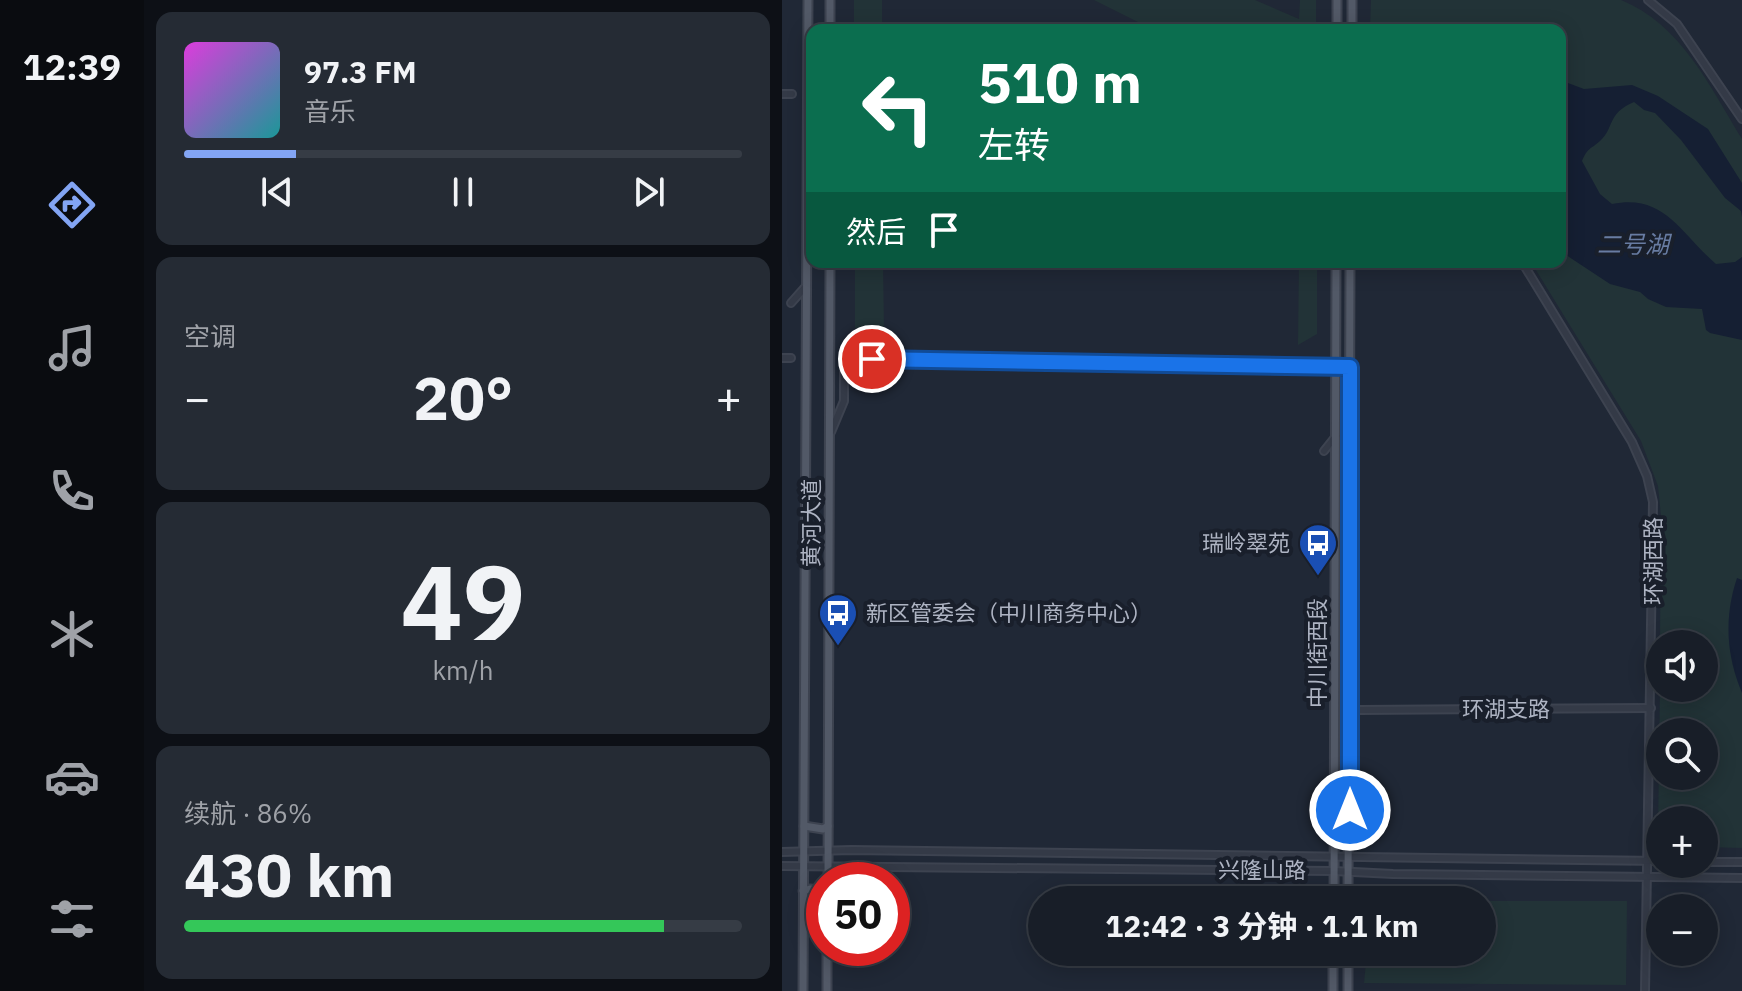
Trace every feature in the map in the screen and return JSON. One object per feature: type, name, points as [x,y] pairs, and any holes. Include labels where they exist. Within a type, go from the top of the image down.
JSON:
[{"type":"main road","name":"黄河大道","points":[[808,0],[808,24]]},
{"type":"main road","points":[[830,0],[830,24]]},
{"type":"main road","points":[[1337,0],[1337,24]]},
{"type":"main road","points":[[1352,0],[1352,24]]},
{"type":"main road","name":"黄河大道","points":[[803,991],[807,268]]},
{"type":"main road","name":"黄河大道","points":[[828,862],[830,268]]},
{"type":"main road","name":"中川街西段","points":[[1335,886],[1336,268]]},
{"type":"main road","name":"中川街西段","points":[[1348,886],[1350,268]]},
{"type":"main road","points":[[804,826],[823,829],[828,826]]},
{"type":"main road","points":[[827,966],[827,991]]},
{"type":"main road","points":[[1333,966],[1333,991]]},
{"type":"main road","points":[[1348,966],[1348,991]]},
{"type":"street","points":[[1648,0],[1677,24],[1742,119]]},
{"type":"street","points":[[1660,10],[1661,0]]},
{"type":"street","points":[[782,94],[792,94]]},
{"type":"street","name":"环湖西路","points":[[1526,268],[1632,442],[1650,488],[1655,525],[1649,806]]},
{"type":"street","points":[[791,303],[807,285]]},
{"type":"street","points":[[782,358],[791,358]]},
{"type":"street","points":[[829,435],[844,401],[844,359],[1350,367]]},
{"type":"street","points":[[1324,451],[1336,436]]},
{"type":"street","name":"环湖支路","points":[[1360,710],[1651,708]]},
{"type":"street","points":[[851,850],[852,862]]},
{"type":"street","name":"兴隆山路","points":[[782,852],[851,850],[1646,860]]},
{"type":"street","points":[[1718,862],[1742,862]]},
{"type":"street","name":"兴隆山路","points":[[782,866],[804,868]]},
{"type":"street","name":"兴隆山路","points":[[910,868],[1646,876]]},
{"type":"street","name":"兴隆山路","points":[[1718,877],[1742,878]]},
{"type":"street","name":"环湖西路","points":[[1645,991],[1648,878]]},
{"type":"shaded area","points":[[854,0],[882,0],[882,24],[854,24]]},
{"type":"shaded area","points":[[1094,0],[1255,0],[1299,19],[1300,0],[1316,0],[1316,24],[1142,24]]},
{"type":"shaded area","points":[[1371,0],[1621,0],[1642,11],[1677,41],[1705,78],[1742,139],[1742,848],[1718,847],[1718,806],[1658,806],[1659,790],[1718,790],[1718,718],[1660,718],[1660,702],[1718,702],[1718,630],[1660,630],[1661,516],[1658,486],[1641,441],[1535,268],[1566,268],[1566,24],[1370,24]]},
{"type":"shaded area","points":[[855,268],[883,268],[884,330],[855,328]]},
{"type":"shaded area","points":[[1299,268],[1317,268],[1317,334],[1298,345]]},
{"type":"shaded area","points":[[1496,901],[1627,901],[1626,985],[1364,983],[1366,966],[1496,966]]},
{"type":"water","name":"二号湖","points":[[1566,82],[1584,89],[1632,85],[1658,96],[1708,129],[1742,183],[1742,217],[1741,211],[1725,198],[1681,140],[1655,113],[1644,110],[1634,102],[1619,111],[1605,136],[1582,161],[1600,194],[1612,204],[1630,202],[1659,210],[1716,264],[1735,262],[1742,257],[1742,340],[1706,330],[1702,309],[1666,307],[1640,292],[1610,284],[1566,255]]},
{"type":"water","points":[[1737,578],[1742,580],[1742,693],[1729,636],[1730,607]]},
{"type":"place","name":"瑞岭翠苑","points":[[1318,577]]},
{"type":"place","name":"新区管委会（中川商务中心）","points":[[838,647]]},
{"type":"route","points":[[872,359],[1350,367],[1350,810]]}]
